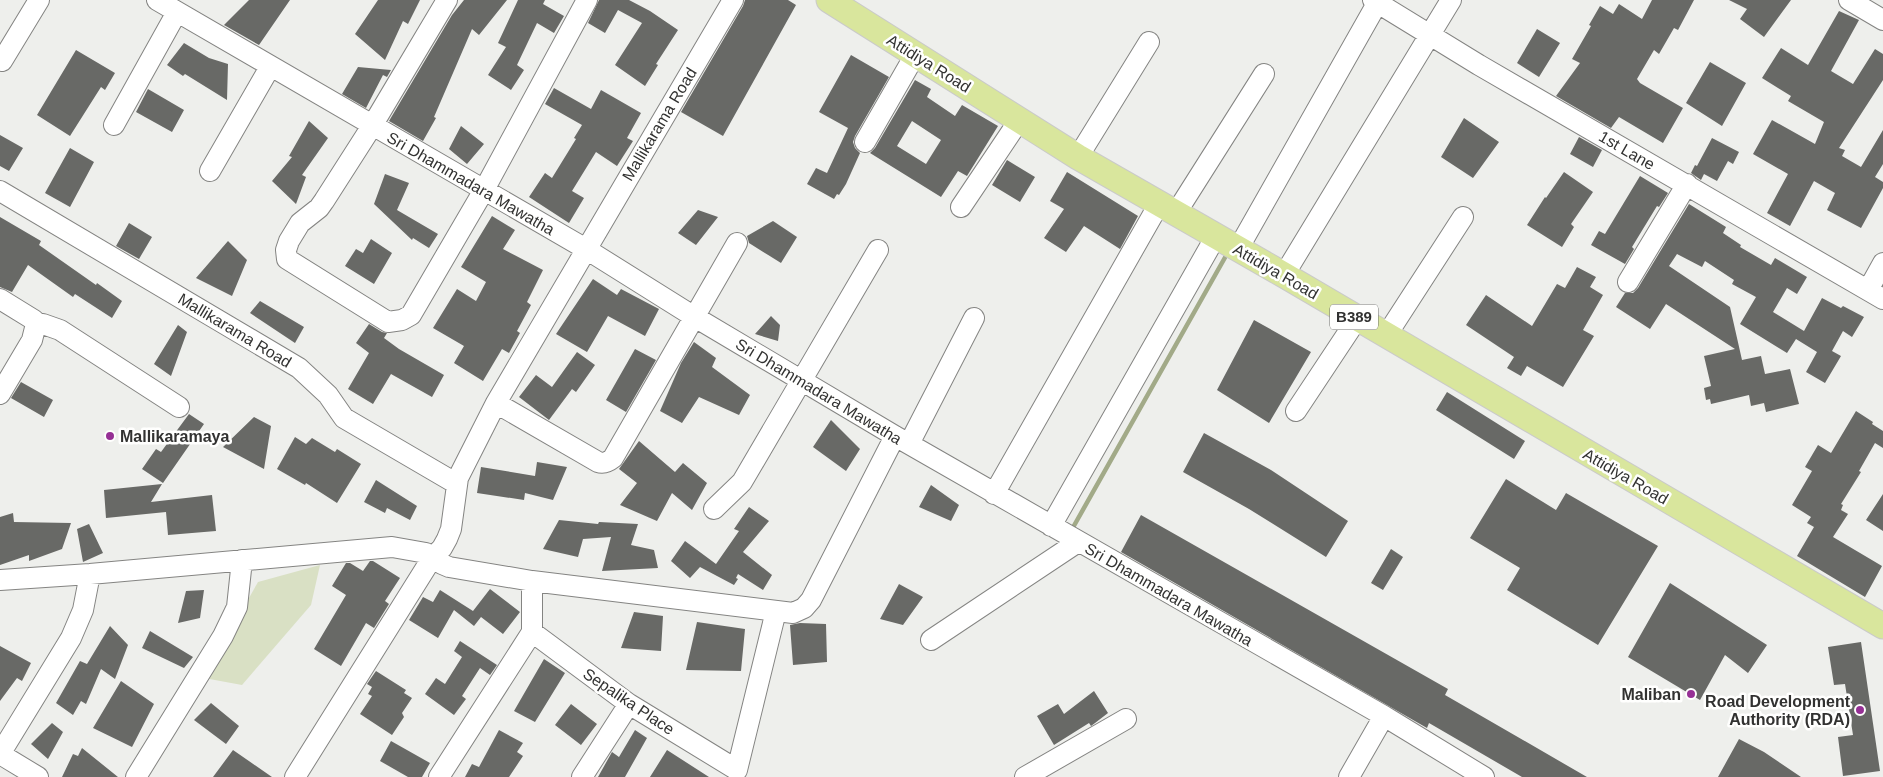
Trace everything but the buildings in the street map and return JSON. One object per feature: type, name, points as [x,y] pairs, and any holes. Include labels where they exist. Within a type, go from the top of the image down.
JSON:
[{"type":"main road","name":"Attidiya Road","points":[[829,0],[1078,156],[1883,626]]},
{"type":"street","points":[[2,61],[39,0]]},
{"type":"street","points":[[447,0],[372,126],[324,201],[319,208],[300,223],[286,250],[287,259],[388,322],[402,320],[411,314],[484,190],[587,0]]},
{"type":"street","name":"Mallikarama Road","points":[[295,777],[432,558],[442,548],[451,530],[457,484],[496,403],[733,0]]},
{"type":"street","points":[[1284,275],[1451,0]]},
{"type":"street","points":[[1849,0],[1883,20]]},
{"type":"street","points":[[1238,249],[1377,1]]},
{"type":"street","name":"1st Lane","points":[[1377,1],[1479,65],[1875,294]]},
{"type":"street","points":[[114,125],[171,5]]},
{"type":"street","name":"Sri Dhammadara Mawatha","points":[[171,5],[270,67],[586,249],[802,382],[994,494],[1384,716],[1474,774]]},
{"type":"street","points":[[1078,156],[1149,42]]},
{"type":"street","points":[[865,142],[916,55]]},
{"type":"street","points":[[210,171],[270,67]]},
{"type":"street","points":[[994,494],[1167,208],[1264,74]]},
{"type":"street","points":[[961,206],[1020,119]]},
{"type":"street","points":[[1628,282],[1687,184]]},
{"type":"street","name":"Mallikarama Road","points":[[0,191],[299,368],[328,396],[344,418],[457,484]]},
{"type":"street","points":[[1386,336],[1462,217]]},
{"type":"street","points":[[1051,526],[1216,236]]},
{"type":"street","points":[[496,403],[598,462],[606,463],[613,458],[737,243]]},
{"type":"street","points":[[714,509],[742,482],[878,250]]},
{"type":"street","points":[[1875,294],[1883,263]]},
{"type":"street","points":[[0,299],[34,320],[36,324],[60,330],[179,407]]},
{"type":"street","points":[[0,580],[90,574],[392,547],[426,553],[449,567],[532,581],[793,613],[804,608],[811,600],[974,318]]},
{"type":"street","points":[[1296,411],[1357,318]]},
{"type":"street","points":[[0,394],[32,340],[36,324]]},
{"type":"street","points":[[931,640],[1078,542]]},
{"type":"street","points":[[136,777],[223,636],[237,606],[242,560]]},
{"type":"street","points":[[38,777],[0,754],[71,638],[83,610],[90,574]]},
{"type":"street","points":[[439,777],[532,632],[532,581]]},
{"type":"street","name":"Sepalika Place","points":[[532,632],[628,704],[732,772],[776,611]]},
{"type":"street","points":[[582,777],[628,704]]},
{"type":"street","points":[[1350,777],[1384,716]]},
{"type":"street","points":[[1025,777],[1126,719]]},
{"type":"green space","points":[[320,565],[311,605],[242,685],[204,678],[258,582]]},
{"type":"waterway","points":[[1071,531],[1227,254]]},
{"type":"place","name":"Mallikaramaya","points":[[110,436]]},
{"type":"place","name":"Maliban","points":[[1691,694]]},
{"type":"place","name":"Road Development Authority (RDA)","points":[[1860,710]]}]
